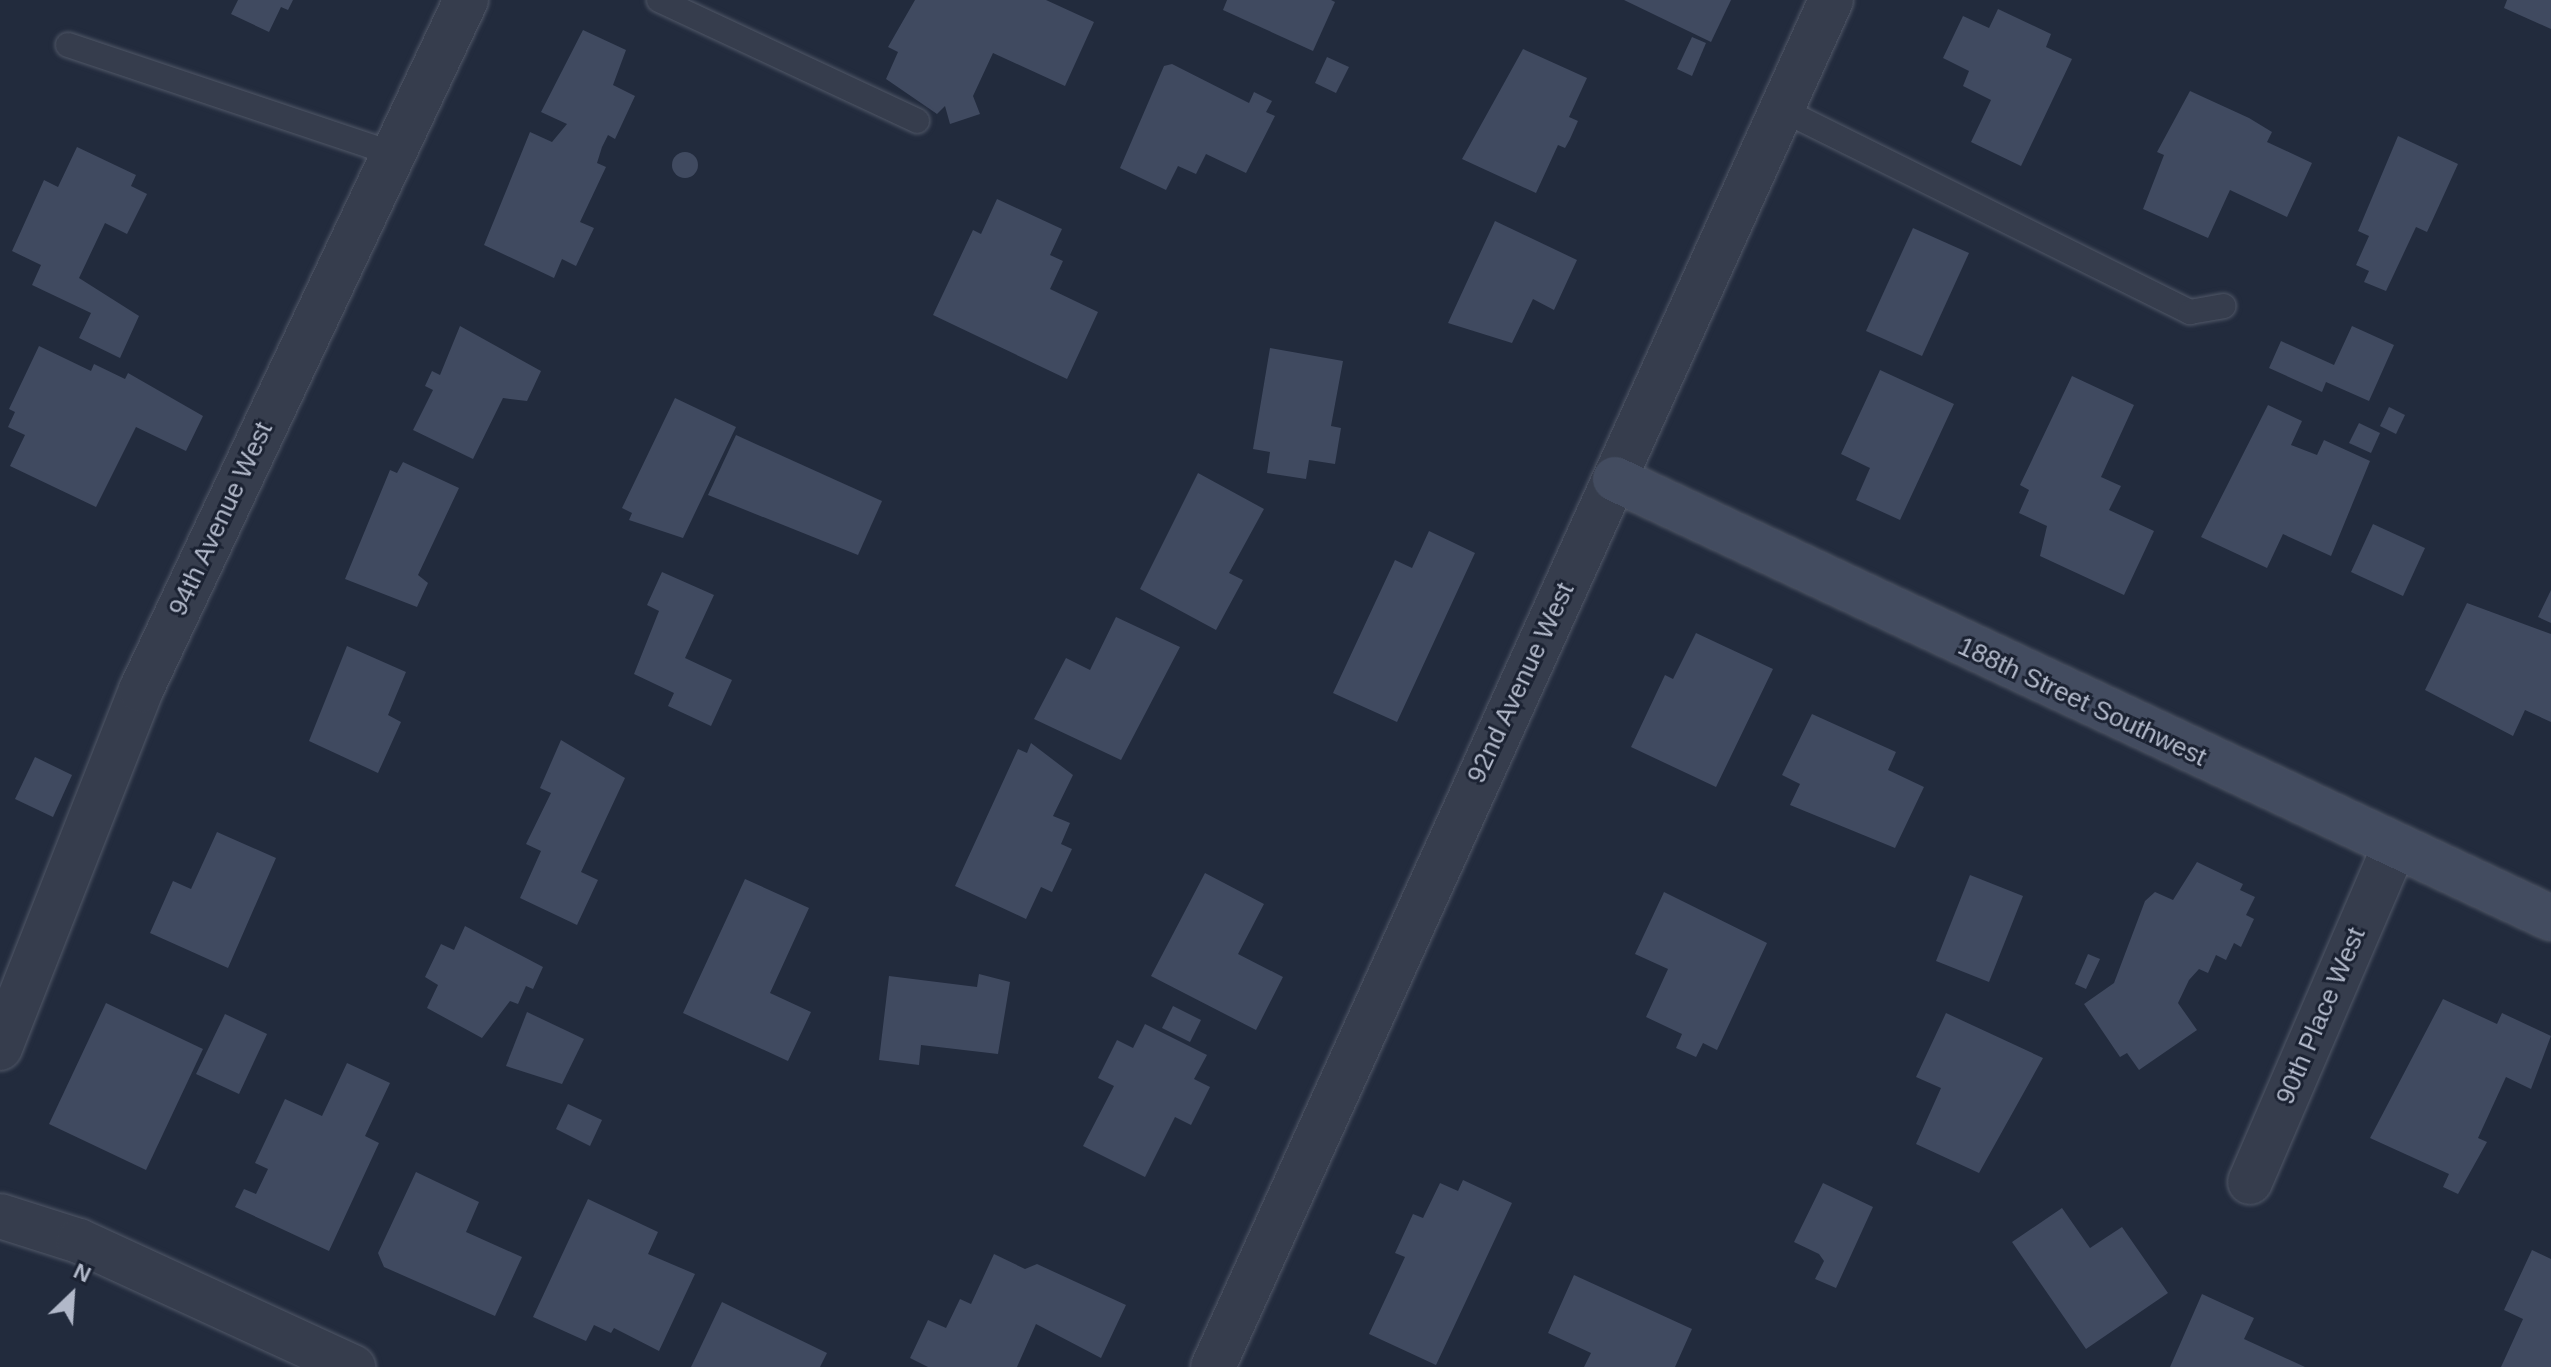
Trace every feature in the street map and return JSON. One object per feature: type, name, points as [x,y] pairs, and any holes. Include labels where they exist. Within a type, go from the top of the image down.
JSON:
[{"type":"street","name":"94th Avenue West","points":[[0,1048],[141,690],[466,0]]},
{"type":"street","name":"92nd Avenue West","points":[[1213,1367],[1831,0]]},
{"type":"street","name":"188th Street Southwest","points":[[1615,479],[2393,850],[2551,918]]},
{"type":"street","name":"90th Place West","points":[[2250,1182],[2393,850]]},
{"type":"street","points":[[0,1216],[79,1241],[353,1367]]},
{"type":"lane","points":[[659,0],[917,121]]},
{"type":"lane","points":[[68,45],[393,154]]},
{"type":"lane","points":[[1781,109],[2190,312],[2223,306]]},
{"type":"building","points":[[238,0],[293,0],[288,10],[281,7],[269,32],[231,14]]},
{"type":"building","points":[[915,0],[1046,0],[1094,22],[1065,86],[993,53],[973,96],[980,114],[950,124],[945,106],[937,114],[886,79],[898,52],[888,47]]},
{"type":"building","points":[[1227,0],[1335,2],[1313,51],[1223,10]]},
{"type":"building","points":[[1624,0],[1731,0],[1711,42]]},
{"type":"building","points":[[2507,0],[2551,0],[2551,29],[2504,8]]},
{"type":"building","points":[[1998,9],[2051,34],[2046,47],[2072,59],[2021,166],[1971,142],[1991,100],[1963,86],[1969,71],[1943,58],[1963,16],[1989,28]]},
{"type":"building","points":[[583,30],[626,50],[613,85],[635,96],[615,139],[608,135],[597,163],[606,167],[580,222],[594,228],[576,266],[562,259],[554,278],[484,245],[530,132],[552,142],[567,124],[541,112]]},
{"type":"building","points":[[1692,37],[1706,43],[1692,76],[1677,69]]},
{"type":"building","points":[[1523,49],[1587,78],[1569,117],[1578,121],[1565,148],[1558,145],[1536,193],[1462,159]]},
{"type":"building","points":[[1327,57],[1349,67],[1336,93],[1315,83]]},
{"type":"building","points":[[1172,64],[1249,103],[1254,92],[1272,101],[1266,112],[1275,116],[1246,173],[1206,154],[1196,174],[1178,166],[1166,190],[1120,168],[1164,66]]},
{"type":"building","points":[[2190,91],[2249,118],[2272,132],[2267,142],[2312,163],[2287,217],[2230,190],[2208,238],[2143,209],[2164,155],[2157,152]]},
{"type":"building","points":[[2398,136],[2458,164],[2427,232],[2416,227],[2386,291],[2364,282],[2369,271],[2356,265],[2369,236],[2358,231]]},
{"type":"building","points":[[77,147],[136,175],[131,186],[147,194],[127,234],[105,223],[79,278],[139,316],[120,358],[79,338],[91,313],[32,285],[41,265],[12,251],[44,180],[58,187]]},
{"type":"building","points":[[685,152],[694,156],[698,165],[694,174],[685,178],[676,174],[672,165],[676,156]]},
{"type":"building","points":[[997,199],[1062,229],[1050,255],[1063,261],[1050,289],[1098,312],[1067,379],[933,315],[973,230],[981,234]]},
{"type":"building","points":[[1495,221],[1577,260],[1554,310],[1533,299],[1512,343],[1448,323]]},
{"type":"building","points":[[1913,228],[1969,253],[1922,356],[1866,331]]},
{"type":"building","points":[[460,326],[541,371],[527,401],[503,398],[473,459],[413,430],[433,390],[425,386],[432,371],[440,375]]},
{"type":"building","points":[[2352,326],[2394,345],[2369,401],[2326,382],[2322,392],[2269,368],[2281,341],[2334,365]]},
{"type":"building","points":[[39,346],[91,371],[94,364],[125,379],[128,373],[203,416],[186,451],[136,427],[96,507],[10,466],[25,435],[8,427],[15,412],[9,409]]},
{"type":"building","points":[[1270,348],[1343,361],[1331,426],[1341,428],[1335,464],[1309,460],[1306,479],[1267,473],[1270,452],[1253,449]]},
{"type":"building","points":[[1880,370],[1954,404],[1900,520],[1856,500],[1870,468],[1841,454]]},
{"type":"building","points":[[2072,376],[2134,405],[2101,477],[2121,486],[2109,510],[2154,531],[2124,595],[2040,556],[2047,526],[2019,513],[2029,490],[2020,485]]},
{"type":"building","points":[[675,398],[736,427],[683,538],[629,520],[632,513],[622,508]]},
{"type":"building","points":[[2268,405],[2302,421],[2291,445],[2317,455],[2324,440],[2370,461],[2331,556],[2283,534],[2267,568],[2201,537]]},
{"type":"building","points":[[2389,407],[2405,415],[2396,434],[2380,426]]},
{"type":"building","points":[[2359,423],[2380,433],[2371,453],[2349,443]]},
{"type":"building","points":[[736,435],[882,501],[858,555],[708,495]]},
{"type":"building","points":[[403,462],[459,488],[418,575],[428,583],[417,607],[345,579],[390,470],[397,473]]},
{"type":"building","points":[[1198,473],[1264,509],[1229,573],[1243,580],[1216,630],[1140,589]]},
{"type":"building","points":[[2373,524],[2425,548],[2403,596],[2351,572]]},
{"type":"building","points":[[1429,531],[1475,553],[1397,722],[1333,693],[1395,560],[1412,568]]},
{"type":"building","points":[[662,572],[714,595],[685,658],[732,680],[711,726],[668,706],[674,693],[634,674],[659,611],[647,605]]},
{"type":"building","points":[[2551,590],[2551,623],[2538,617]]},
{"type":"building","points":[[2467,603],[2551,634],[2551,722],[2525,710],[2513,736],[2425,690]]},
{"type":"building","points":[[1116,617],[1180,647],[1121,760],[1034,719],[1066,658],[1090,670]]},
{"type":"building","points":[[1696,633],[1773,669],[1716,787],[1631,747],[1665,675],[1673,679]]},
{"type":"building","points":[[347,646],[406,672],[388,715],[401,722],[378,773],[309,741]]},
{"type":"building","points":[[1812,714],[1896,752],[1888,770],[1924,787],[1895,848],[1790,805],[1800,784],[1782,775]]},
{"type":"building","points":[[561,740],[625,778],[581,872],[598,880],[577,925],[520,898],[541,851],[526,844],[551,793],[540,788]]},
{"type":"building","points":[[1031,743],[1073,775],[1053,816],[1070,823],[1061,844],[1072,849],[1052,892],[1041,887],[1026,919],[955,886],[1018,749],[1027,753]]},
{"type":"building","points":[[35,757],[72,775],[53,817],[15,799]]},
{"type":"building","points":[[217,832],[276,858],[228,968],[150,933],[173,881],[191,889]]},
{"type":"building","points":[[2197,862],[2243,884],[2240,890],[2255,897],[2246,915],[2254,919],[2241,947],[2234,943],[2226,960],[2216,955],[2208,973],[2199,969],[2189,980],[2178,1003],[2197,1030],[2139,1070],[2127,1053],[2120,1057],[2084,1004],[2114,983],[2145,901],[2155,892],[2173,900]]},
{"type":"building","points":[[1205,873],[1264,904],[1238,954],[1283,977],[1256,1030],[1151,976]]},
{"type":"building","points":[[1970,875],[2023,896],[1989,982],[1936,961]]},
{"type":"building","points":[[745,879],[809,908],[770,993],[811,1012],[788,1061],[683,1013]]},
{"type":"building","points":[[1664,892],[1767,943],[1717,1050],[1703,1043],[1696,1057],[1676,1048],[1682,1034],[1646,1017],[1668,969],[1635,954]]},
{"type":"building","points":[[465,926],[543,967],[533,989],[526,986],[518,1004],[510,1001],[482,1038],[427,1008],[438,985],[425,977],[441,944],[454,950]]},
{"type":"building","points":[[2088,954],[2100,959],[2086,989],[2075,984]]},
{"type":"building","points":[[979,974],[1010,982],[998,1054],[921,1045],[919,1065],[879,1060],[889,976],[977,987]]},
{"type":"building","points":[[2443,999],[2497,1024],[2502,1013],[2551,1036],[2531,1089],[2506,1077],[2478,1138],[2487,1142],[2458,1194],[2443,1187],[2449,1174],[2370,1138]]},
{"type":"building","points":[[106,1003],[203,1049],[146,1170],[49,1124]]},
{"type":"building","points":[[1173,1006],[1201,1020],[1190,1042],[1162,1028]]},
{"type":"building","points":[[527,1012],[584,1039],[562,1084],[506,1066]]},
{"type":"building","points":[[1946,1013],[2043,1058],[1979,1173],[1916,1144],[1941,1088],[1916,1077]]},
{"type":"building","points":[[225,1014],[267,1034],[239,1094],[196,1074]]},
{"type":"building","points":[[1145,1024],[1207,1055],[1194,1079],[1210,1087],[1191,1125],[1175,1117],[1145,1177],[1083,1146],[1114,1086],[1098,1078],[1117,1040],[1133,1048]]},
{"type":"building","points":[[347,1063],[390,1083],[365,1136],[379,1143],[329,1251],[235,1207],[244,1189],[256,1194],[268,1169],[255,1163],[285,1099],[322,1116]]},
{"type":"building","points":[[568,1104],[602,1120],[590,1146],[556,1129]]},
{"type":"building","points":[[416,1172],[479,1202],[466,1232],[522,1257],[495,1316],[384,1267],[378,1253]]},
{"type":"building","points":[[1463,1180],[1512,1203],[1436,1365],[1369,1334],[1405,1257],[1395,1253],[1413,1214],[1423,1218],[1440,1183],[1458,1191]]},
{"type":"building","points":[[1823,1183],[1873,1207],[1836,1288],[1815,1279],[1824,1261],[1819,1254],[1794,1242]]},
{"type":"building","points":[[588,1199],[658,1232],[648,1254],[695,1274],[659,1351],[614,1328],[611,1333],[594,1325],[586,1341],[533,1317]]},
{"type":"building","points":[[2062,1208],[2090,1248],[2122,1227],[2168,1293],[2086,1349],[2012,1242]]},
{"type":"building","points":[[2532,1250],[2551,1259],[2551,1367],[2501,1367],[2523,1319],[2504,1310]]},
{"type":"building","points":[[994,1254],[1025,1269],[1037,1264],[1126,1305],[1101,1358],[1036,1324],[1017,1367],[928,1367],[910,1358],[928,1320],[946,1328],[960,1299],[971,1304]]},
{"type":"building","points":[[1574,1275],[1692,1329],[1675,1367],[1584,1367],[1591,1353],[1548,1333]]},
{"type":"building","points":[[2202,1294],[2254,1318],[2244,1339],[2305,1367],[2170,1367]]},
{"type":"building","points":[[722,1302],[827,1353],[820,1367],[691,1367]]}]
